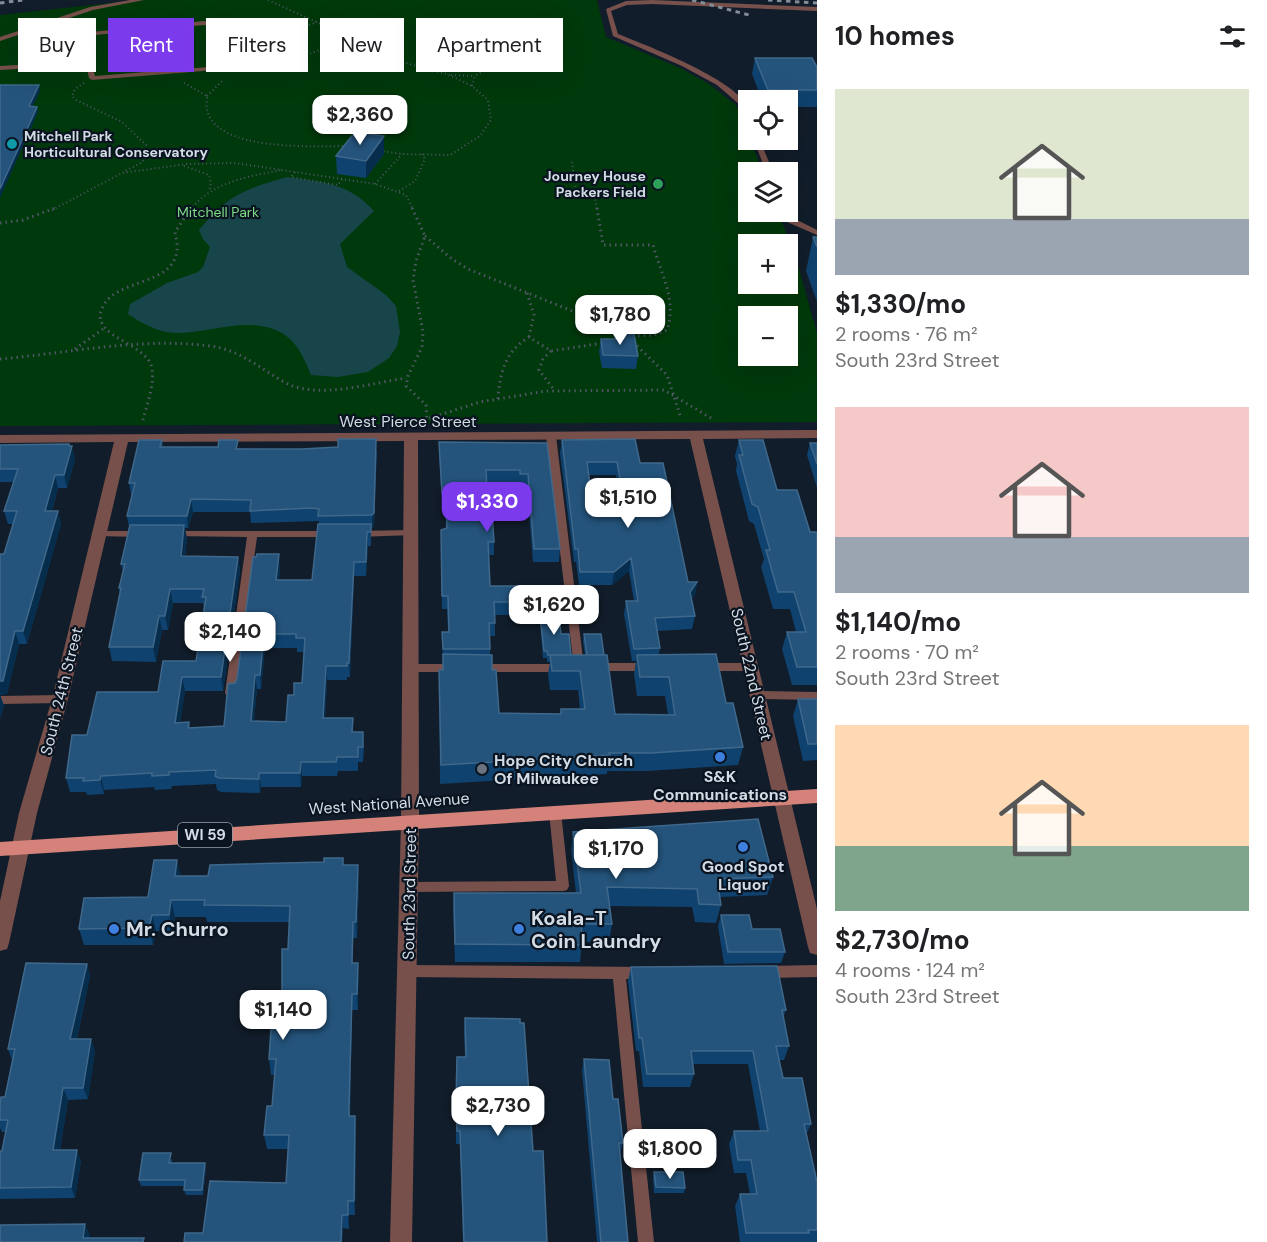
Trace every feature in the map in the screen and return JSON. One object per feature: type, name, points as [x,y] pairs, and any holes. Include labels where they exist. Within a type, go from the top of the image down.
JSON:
[{"type":"main road","name":"West National Avenue","points":[[0,849],[817,796]]},
{"type":"street","name":"West Pierce Street","points":[[0,439],[817,434]]},
{"type":"street","name":"South 22nd Street","points":[[696,435],[817,947]]},
{"type":"street","name":"South 23rd Street","points":[[401,1242],[410,821],[411,437]]},
{"type":"street","name":"South 24th Street","points":[[0,943],[21,847],[60,699],[122,438]]},
{"type":"lane","points":[[0,39],[92,8],[141,0]]},
{"type":"lane","points":[[738,100],[704,76],[672,59],[615,35],[608,10],[626,3],[652,2],[817,9]]},
{"type":"lane","points":[[96,34],[206,24]]},
{"type":"lane","points":[[0,68],[18,67]]},
{"type":"lane","points":[[90,72],[92,78],[206,69]]},
{"type":"lane","points":[[794,222],[817,232]]},
{"type":"lane","points":[[551,436],[579,668]]},
{"type":"lane","points":[[347,534],[411,533]]},
{"type":"lane","points":[[99,534],[151,534]]},
{"type":"lane","points":[[162,534],[335,534]]},
{"type":"lane","points":[[231,693],[252,534]]},
{"type":"lane","points":[[410,668],[656,667]]},
{"type":"lane","points":[[689,667],[751,667]]},
{"type":"lane","points":[[758,695],[817,696]]},
{"type":"lane","points":[[0,700],[60,699]]},
{"type":"lane","points":[[409,886],[563,886],[555,812]]},
{"type":"lane","points":[[407,971],[653,973]]},
{"type":"lane","points":[[755,972],[817,971]]},
{"type":"lane","points":[[619,974],[646,1242]]},
{"type":"path","points":[[268,0],[318,22]]},
{"type":"path","points":[[308,26],[318,22]]},
{"type":"path","points":[[404,62],[447,74],[475,76],[481,72]]},
{"type":"path","points":[[231,72],[207,96],[207,112],[218,126],[243,138],[290,147],[358,147]]},
{"type":"path","points":[[162,73],[207,96]]},
{"type":"path","points":[[380,151],[450,155],[480,136],[490,120],[488,100],[472,86],[447,74]]},
{"type":"path","points":[[472,86],[475,76]]},
{"type":"path","points":[[0,223],[22,220],[53,209],[143,162],[146,144],[140,137],[115,118],[79,104],[72,96],[75,89],[92,78]]},
{"type":"path","points":[[375,184],[402,154]]},
{"type":"path","points":[[399,191],[415,181],[425,159],[422,154]]},
{"type":"path","points":[[572,162],[577,198],[595,198],[603,245],[653,245],[657,266],[670,296],[671,321],[667,330],[654,335],[618,339]]},
{"type":"path","points":[[123,173],[181,165],[235,163],[375,184],[399,191],[406,195],[425,236],[468,270],[607,325],[645,352],[667,375],[681,418]]},
{"type":"path","points":[[181,165],[209,175],[211,183],[208,194]]},
{"type":"path","points":[[143,420],[151,381],[151,364],[143,353],[103,328],[99,317],[101,307],[123,288],[162,273],[176,260],[178,242],[175,232],[195,204],[208,194],[230,182],[286,170]]},
{"type":"path","points":[[296,171],[291,177],[339,185],[343,179]]},
{"type":"path","points":[[425,236],[414,269],[413,285],[419,311],[422,346],[406,378],[406,386],[426,405],[427,419],[480,402],[555,391],[664,390],[711,418]]},
{"type":"path","points":[[498,399],[507,355],[517,344],[530,337],[535,323],[534,308],[527,293]]},
{"type":"path","points":[[73,351],[103,328]]},
{"type":"path","points":[[530,337],[551,351],[610,342]]},
{"type":"path","points":[[2,359],[130,345],[212,346],[233,351],[263,366],[292,386],[318,390],[347,389],[406,378]]},
{"type":"path","points":[[551,351],[539,366],[542,377],[555,391]]},
{"type":"green space","name":"Mitchell Park","points":[[138,0],[597,0],[606,37],[680,68],[709,84],[736,105],[738,150],[754,150],[759,162],[738,162],[738,222],[782,222],[787,234],[738,234],[738,294],[798,294],[798,266],[817,333],[817,422],[0,426],[0,15]]},
{"type":"shaded area","points":[[287,177],[345,189],[364,201],[374,211],[340,244],[347,267],[386,295],[396,306],[400,332],[397,346],[389,358],[368,372],[338,377],[311,375],[294,343],[278,331],[264,326],[234,326],[174,333],[162,331],[128,314],[130,304],[167,283],[198,272],[203,267],[210,247],[199,230],[228,201],[259,185]]},
{"type":"building","points":[[755,58],[812,58],[817,67],[817,90],[768,90]]},
{"type":"building","name":"Mitchell Park Horticultural Conservatory","points":[[0,85],[39,85],[29,106],[37,107],[0,189]]},
{"type":"building","points":[[355,132],[384,136],[366,161],[336,156]]},
{"type":"building","points":[[615,333],[634,334],[638,356],[603,355],[601,339],[616,339]]},
{"type":"building","points":[[338,439],[376,439],[374,513],[372,515],[318,516],[319,509],[312,508],[250,511],[251,500],[191,499],[187,516],[127,516],[135,483],[129,483],[139,440],[162,440],[160,447],[218,447],[219,440],[238,440],[236,449],[302,449],[338,447]]},
{"type":"building","points":[[635,439],[640,463],[663,463],[688,582],[697,582],[690,592],[695,616],[655,618],[660,648],[634,649],[626,601],[638,601],[631,558],[614,572],[580,572],[578,549],[575,549],[562,440]],"holes":[[[587,462],[617,462],[623,494],[591,493]]]},
{"type":"building","points":[[739,440],[763,440],[777,490],[797,490],[810,532],[817,532],[817,667],[797,667],[787,632],[806,632],[794,592],[778,592],[766,550],[770,550],[758,507],[752,504],[739,455],[743,455]]},
{"type":"building","points":[[439,442],[547,443],[560,549],[534,549],[528,474],[520,474],[520,470],[486,470],[488,511],[492,511],[494,542],[488,542],[490,586],[550,586],[552,602],[494,602],[495,623],[489,623],[490,649],[443,649],[442,632],[449,632],[448,596],[442,596],[441,530],[447,528],[446,493],[442,493]]},
{"type":"building","points":[[810,443],[817,443],[817,464]]},
{"type":"building","points":[[69,444],[72,446],[64,475],[55,475],[45,511],[58,511],[23,631],[15,631],[3,681],[0,681],[0,554],[4,554],[17,511],[4,511],[18,469],[0,469],[0,445]]},
{"type":"building","points":[[318,524],[371,524],[371,532],[367,532],[366,562],[354,562],[349,663],[347,666],[326,666],[323,718],[353,718],[352,732],[363,732],[363,747],[358,747],[358,757],[337,757],[336,762],[301,762],[300,773],[259,773],[259,779],[219,778],[215,776],[216,770],[169,772],[169,775],[152,776],[152,773],[101,776],[100,780],[83,781],[84,778],[66,778],[72,735],[87,735],[97,692],[158,692],[163,661],[196,661],[206,597],[202,597],[204,589],[170,589],[165,616],[159,616],[153,647],[109,647],[125,564],[121,564],[130,525],[184,525],[181,556],[238,557],[221,677],[182,677],[175,723],[189,722],[188,728],[224,726],[228,684],[235,683],[237,679],[253,557],[257,554],[279,554],[276,580],[312,580]],"holes":[[[264,634],[296,634],[296,638],[305,638],[302,683],[294,683],[294,695],[288,695],[286,722],[251,721],[255,675],[260,675]]]},
{"type":"building","points":[[540,615],[559,615],[561,634],[569,634],[571,655],[548,655],[547,651],[544,651]]},
{"type":"building","points":[[584,634],[601,634],[604,655],[587,655]]},
{"type":"building","points":[[443,654],[492,655],[492,670],[496,670],[499,713],[561,714],[561,709],[585,709],[580,671],[552,671],[550,655],[607,655],[615,714],[675,715],[669,677],[640,677],[637,655],[716,654],[726,703],[733,703],[743,747],[651,753],[609,753],[610,755],[441,765],[439,670],[443,670]]},
{"type":"building","points":[[798,699],[817,699],[817,744],[808,744]]},
{"type":"building","points":[[758,819],[773,877],[717,879],[721,905],[699,904],[697,889],[607,887],[612,924],[581,924],[583,945],[455,944],[454,893],[581,893],[573,832]]},
{"type":"building","points":[[324,858],[343,858],[343,865],[358,865],[352,963],[358,963],[357,994],[352,994],[349,1107],[349,1116],[355,1116],[354,1201],[348,1201],[348,1215],[342,1215],[341,1242],[184,1242],[185,1233],[203,1233],[210,1181],[286,1183],[289,1135],[264,1135],[267,1106],[272,1106],[276,1059],[269,1059],[271,1029],[278,1029],[282,995],[282,949],[288,949],[290,906],[204,905],[205,900],[171,900],[169,915],[152,915],[149,928],[79,929],[84,898],[148,897],[154,860],[177,860],[175,876],[208,876],[210,865],[324,862]]},
{"type":"building","points":[[721,915],[749,915],[752,929],[780,929],[785,952],[728,952]]},
{"type":"building","points":[[26,963],[87,964],[70,1039],[91,1039],[83,1088],[63,1088],[53,1150],[77,1150],[71,1187],[0,1188],[0,1151],[2,1151],[8,1120],[0,1120],[0,1104],[1,1097],[5,1097],[15,1049],[8,1049]]},
{"type":"building","points":[[777,966],[786,1010],[782,1010],[789,1046],[776,1046],[783,1078],[802,1078],[811,1124],[804,1124],[817,1182],[817,1230],[808,1230],[809,1233],[746,1233],[740,1194],[757,1194],[751,1160],[738,1160],[734,1131],[768,1131],[753,1051],[691,1051],[694,1074],[647,1074],[642,1038],[639,1038],[631,967]]},
{"type":"building","points":[[465,1018],[520,1019],[520,1023],[524,1023],[533,1151],[543,1151],[547,1242],[464,1242],[460,1131],[457,1131],[456,1101],[457,1057],[466,1057]]},
{"type":"building","points":[[584,1059],[609,1060],[613,1099],[618,1099],[623,1143],[619,1143],[628,1242],[601,1242]]},
{"type":"building","points":[[143,1153],[171,1153],[169,1163],[205,1163],[202,1190],[184,1190],[185,1180],[139,1180]]},
{"type":"building","points":[[654,1172],[683,1172],[685,1188],[656,1187]]},
{"type":"building","points":[[85,1224],[83,1238],[144,1238],[143,1242],[0,1242],[0,1225]]},
{"type":"railway","points":[[0,3],[23,0]]},
{"type":"railway","points":[[692,0],[749,15]]},
{"type":"railway","points":[[768,0],[817,3]]},
{"type":"place","name":"Mitchell Park Horticultural Conservatory","points":[[12,144]]},
{"type":"place","name":"Journey House Packers Field","points":[[658,184]]},
{"type":"place","name":"S&K Communications","points":[[720,757]]},
{"type":"place","name":"Hope City Church Of Milwaukee","points":[[482,769]]},
{"type":"place","name":"Good Spot Liquor","points":[[743,847]]},
{"type":"place","name":"Mr. Churro","points":[[114,929]]},
{"type":"place","name":"Koala-T Coin Laundry","points":[[519,929]]}]
